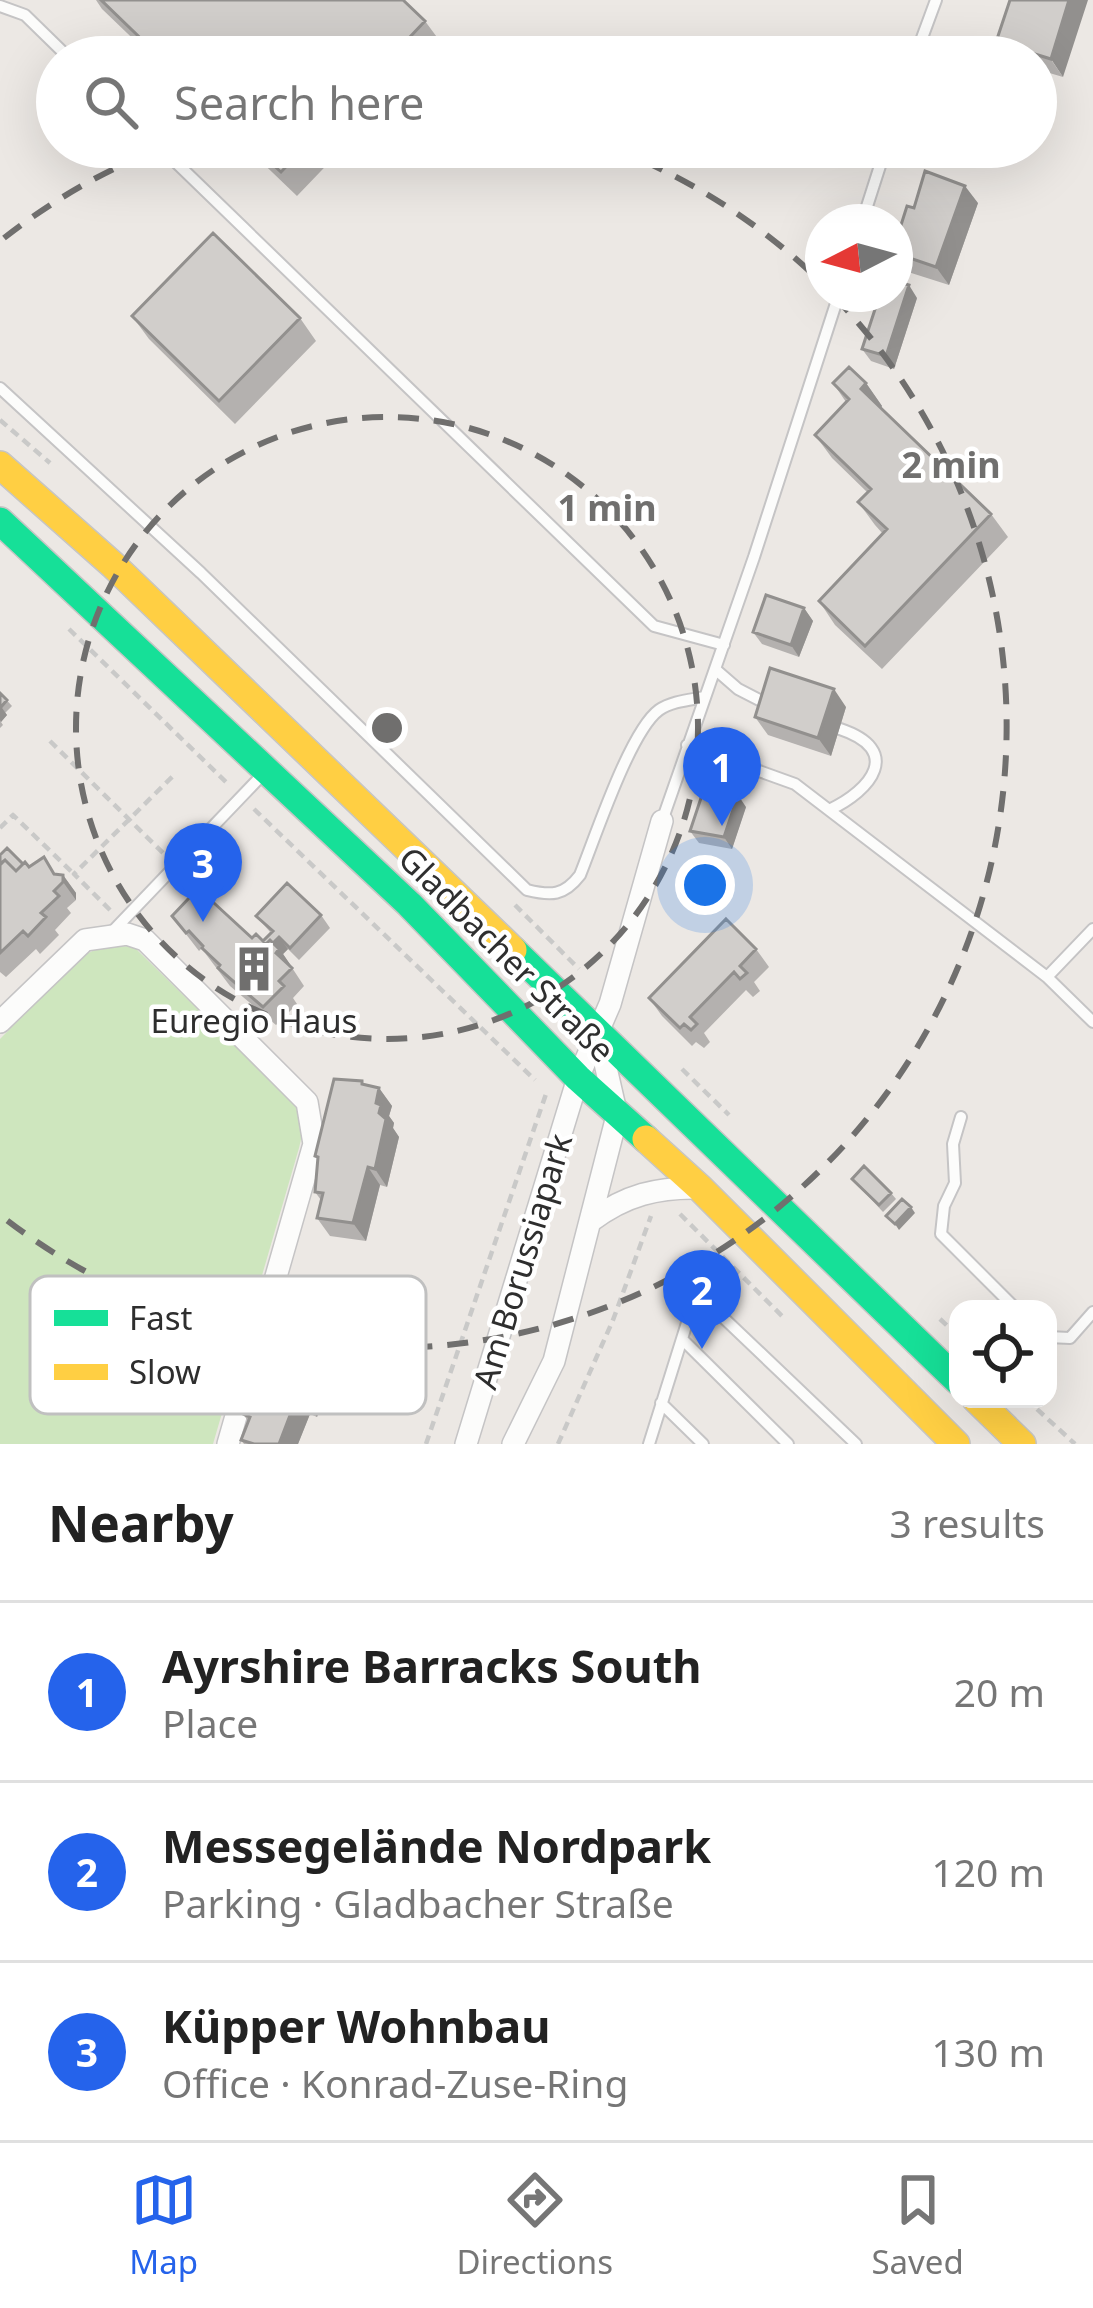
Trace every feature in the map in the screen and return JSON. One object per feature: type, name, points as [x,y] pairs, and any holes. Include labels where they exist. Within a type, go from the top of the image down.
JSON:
[{"type":"main road","name":"Gladbacher Straße","points":[[0,465],[146,596],[949,1373]]},
{"type":"main road","name":"Gladbacher Straße","points":[[0,521],[409,904],[578,1078],[700,1188],[956,1444]]},
{"type":"main road","points":[[985,1408],[1022,1444]]},
{"type":"street","name":"Am Borussiapark","points":[[466,1444],[578,1078],[599,1037],[662,821]]},
{"type":"street","points":[[0,1022],[85,940],[116,929],[145,940],[307,1102],[314,1144],[276,1276]]},
{"type":"street","points":[[599,1037],[617,1116]]},
{"type":"street","name":"Am Borussiapark","points":[[513,1444],[554,1361],[617,1116]]},
{"type":"street","points":[[591,1221],[640,1194],[700,1188]]},
{"type":"street","points":[[228,1444],[237,1414]]},
{"type":"lane","points":[[20,0],[25,14],[47,36]]},
{"type":"lane","points":[[923,36],[936,0]]},
{"type":"lane","points":[[0,6],[25,14]]},
{"type":"lane","points":[[182,168],[654,626],[724,645]]},
{"type":"lane","points":[[868,204],[879,168]]},
{"type":"lane","points":[[662,821],[833,312]]},
{"type":"lane","points":[[0,388],[218,590],[526,890],[548,895],[569,890],[580,875],[638,736],[654,713],[668,705],[705,698]]},
{"type":"lane","points":[[716,669],[739,689],[776,709]]},
{"type":"lane","points":[[829,810],[849,800],[874,775],[873,753],[867,744],[859,735],[840,729]]},
{"type":"lane","points":[[687,745],[794,784],[1046,976],[1093,1022]]},
{"type":"lane","points":[[116,929],[267,770]]},
{"type":"lane","points":[[1046,976],[1093,929]]},
{"type":"lane","points":[[961,1117],[953,1144],[955,1183],[944,1206],[940,1234],[1007,1300]]},
{"type":"lane","points":[[649,1444],[691,1310],[710,1305],[856,1444]]},
{"type":"lane","points":[[1057,1337],[1070,1338],[1093,1312]]},
{"type":"lane","points":[[682,1340],[788,1444]]},
{"type":"lane","points":[[662,1403],[703,1444]]},
{"type":"path","points":[[62,623],[568,1109]]},
{"type":"path","points":[[50,740],[176,866]]},
{"type":"path","points":[[74,874],[175,774]]},
{"type":"path","points":[[0,828],[13,815],[74,874],[116,929]]},
{"type":"path","points":[[426,1444],[547,1090]]},
{"type":"path","points":[[558,1444],[613,1320],[640,1238],[651,1216],[664,1213]]},
{"type":"path","points":[[1036,1408],[1075,1444]]},
{"type":"green space","points":[[133,946],[299,1108],[303,1131],[262,1276],[30,1276],[30,1414],[222,1414],[213,1444],[0,1444],[0,1039],[82,956],[101,947]]},
{"type":"building","points":[[101,0],[403,0],[425,21],[411,36],[138,36]]},
{"type":"building","points":[[1010,0],[1069,0],[1057,39],[998,36]]},
{"type":"building","points":[[925,171],[965,186],[936,267],[913,259],[914,208]]},
{"type":"building","points":[[213,233],[300,318],[219,401],[132,316]]},
{"type":"building","points":[[874,312],[900,312],[886,356],[862,349]]},
{"type":"building","points":[[849,367],[866,383],[861,389],[991,514],[865,646],[819,601],[887,529],[858,502],[871,489],[815,435],[849,399],[833,383]]},
{"type":"building","points":[[766,595],[804,608],[791,645],[753,632]]},
{"type":"building","points":[[770,668],[834,689],[818,738],[755,717]]},
{"type":"building","points":[[710,785],[738,795],[724,837],[690,831]]},
{"type":"building","points":[[7,848],[23,864],[16,871],[5,860],[0,864],[0,855]]},
{"type":"building","points":[[44,857],[54,874],[63,875],[54,891],[59,896],[41,913],[46,917],[28,936],[23,931],[0,953],[0,865],[5,860],[16,871],[25,862],[29,867]]},
{"type":"building","points":[[287,883],[321,915],[290,948],[279,937],[266,944],[263,941],[273,931],[256,916]]},
{"type":"building","name":"Euregio Haus","points":[[202,892],[252,938],[256,934],[266,944],[270,940],[292,968],[279,981],[284,986],[263,1007],[218,968],[172,916],[191,896],[195,900]]},
{"type":"building","points":[[726,919],[756,949],[740,966],[747,973],[740,979],[734,972],[690,1017],[697,1024],[691,1030],[684,1024],[680,1028],[649,998]]},
{"type":"building","points":[[334,1079],[379,1088],[376,1103],[386,1119],[375,1169],[368,1167],[353,1223],[317,1218],[323,1193],[315,1192],[315,1156]]},
{"type":"building","points":[[864,1166],[891,1193],[879,1205],[852,1179]]},
{"type":"building","points":[[902,1199],[911,1207],[895,1224],[886,1216]]},
{"type":"building","points":[[243,1414],[290,1414],[279,1444],[241,1440],[250,1417]]},
{"type":"traffic: fast","points":[[0,521],[409,904],[578,1078],[646,1139]]},
{"type":"traffic: fast","points":[[513,950],[949,1372]]},
{"type":"traffic: slow","points":[[0,465],[113,565],[513,950]]},
{"type":"traffic: slow","points":[[646,1139],[956,1444]]},
{"type":"traffic: slow","points":[[985,1408],[1022,1444]]},
{"type":"place","name":"Ayrshire Barracks South","points":[[722,826]]},
{"type":"place","name":"Küpper Wohnbau","points":[[203,922]]},
{"type":"place","name":"Euregio Haus","points":[[254,969]]},
{"type":"place","name":"Messegelände Nordpark","points":[[702,1349]]}]
